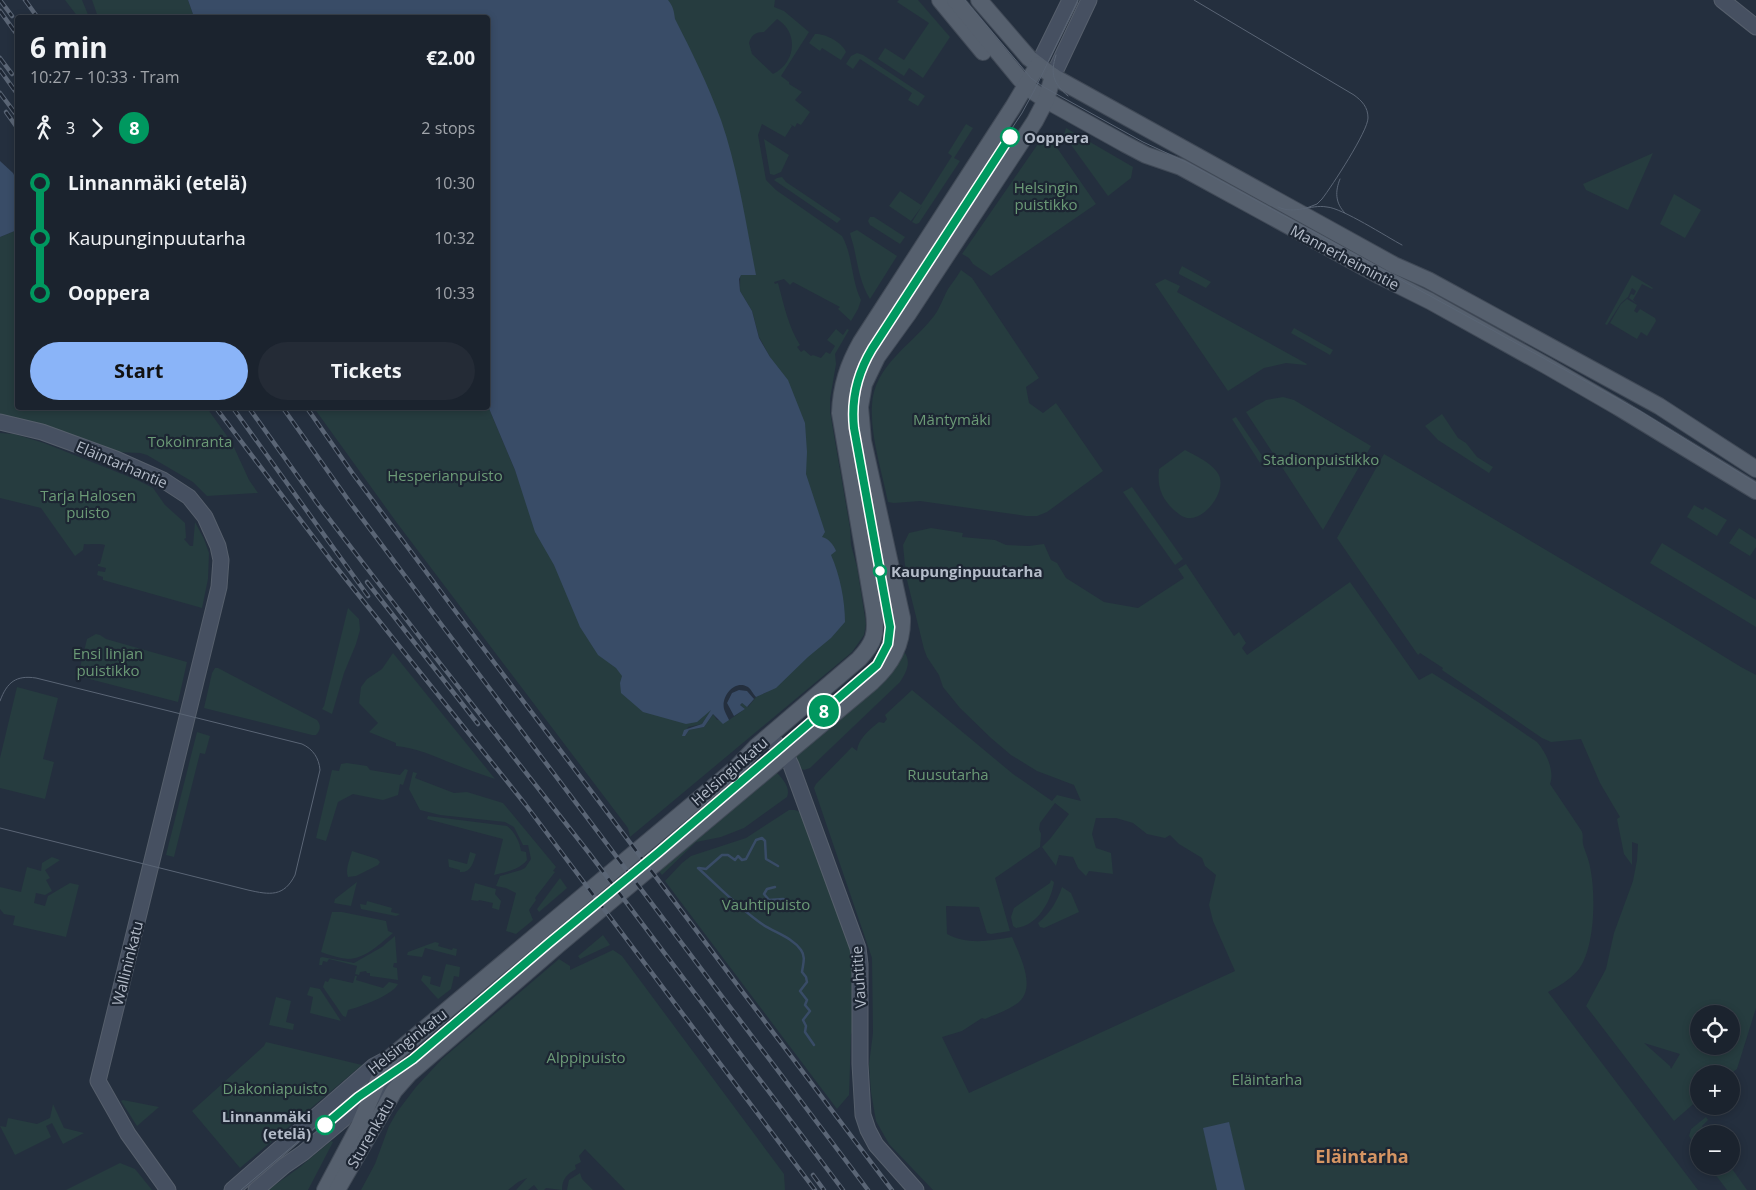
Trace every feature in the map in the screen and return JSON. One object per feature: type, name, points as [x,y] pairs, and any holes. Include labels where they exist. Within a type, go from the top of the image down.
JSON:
[{"type":"main road","points":[[940,0],[1012,88],[1015,95],[1013,107]]},
{"type":"main road","name":"Mannerheimintie","points":[[956,0],[1026,86],[1046,100],[1142,153],[1181,167],[1380,276],[1430,301],[1615,405],[1756,491]]},
{"type":"main road","name":"Mannerheimintie","points":[[979,0],[1022,50],[1053,76],[1386,261],[1432,282],[1647,399],[1756,469]]},
{"type":"main road","points":[[1038,65],[1070,0]]},
{"type":"main road","points":[[1053,76],[1089,0]]},
{"type":"main road","points":[[1722,0],[1756,26]]},
{"type":"main road","name":"Helsinginkatu","points":[[232,1190],[374,1066],[391,1057],[736,768],[769,736],[859,660],[872,644],[875,629],[874,612],[840,413],[841,393],[845,374],[861,342],[1013,107],[1038,65]]},
{"type":"main road","name":"Helsinginkatu","points":[[256,1190],[373,1096],[405,1078],[444,1041],[879,675],[892,659],[902,628],[901,606],[862,436],[861,394],[868,374],[877,357],[908,314],[1024,139],[1046,100],[1053,76]]},
{"type":"main road","name":"Eläintarhantie","points":[[0,422],[42,432],[140,469],[189,497],[205,517],[218,546],[221,570],[219,587],[187,720]]},
{"type":"main road","name":"Wallininkatu","points":[[168,1190],[128,1134],[98,1081],[187,720]]},
{"type":"main road","name":"Vauhtitie","points":[[769,736],[786,755],[804,797],[858,948],[860,964],[861,1101],[866,1122],[872,1137],[885,1157],[916,1190]]},
{"type":"main road","name":"Sturenkatu","points":[[324,1190],[359,1126],[382,1071],[391,1057]]},
{"type":"main road","name":"Sturenkatu","points":[[337,1190],[381,1113],[405,1078]]},
{"type":"green space","points":[[65,0],[82,0],[88,15],[76,15]]},
{"type":"green space","points":[[92,0],[188,0],[193,15],[97,15]]},
{"type":"green space","name":"Hesperianpuisto","points":[[658,0],[775,0],[774,7],[784,11],[809,32],[781,76],[789,84],[802,92],[795,100],[810,112],[801,125],[797,123],[795,127],[790,124],[792,126],[785,137],[762,124],[758,135],[766,180],[776,190],[842,236],[846,243],[855,284],[861,300],[851,321],[838,309],[840,307],[793,282],[790,285],[784,279],[774,282],[775,284],[778,283],[789,323],[800,345],[797,347],[801,352],[804,350],[811,356],[821,358],[826,352],[830,354],[835,346],[827,340],[836,329],[843,335],[847,329],[849,330],[835,354],[836,364],[830,399],[830,412],[850,528],[851,545],[857,567],[866,624],[864,635],[852,652],[630,837],[628,828],[397,523],[315,410],[490,410],[521,487],[695,664],[711,711],[702,724],[688,727],[685,736],[689,730],[704,727],[713,714],[717,720],[729,720],[745,709],[740,705],[742,703],[748,707],[756,697],[767,692],[822,537],[770,357],[759,337],[752,311],[740,291],[741,202],[739,191],[733,187]],"holes":[[[777,19],[789,32],[792,47],[790,55],[781,69],[773,74],[752,54],[749,43],[754,34],[764,32]]]},
{"type":"green space","points":[[899,0],[918,0],[950,37],[923,78],[909,68],[904,76],[878,59],[885,48],[904,60],[929,23],[897,2]]},
{"type":"green space","points":[[815,34],[828,37],[841,45],[846,52],[841,60],[822,48],[820,51],[809,43]]},
{"type":"green space","points":[[857,53],[863,55],[925,96],[918,106],[908,100],[912,93],[860,59],[853,69],[846,64],[851,56]]},
{"type":"green space","points":[[966,124],[973,128],[954,158],[960,161],[919,223],[912,222],[922,206],[911,221],[889,206],[900,191],[921,205],[952,156],[948,153]]},
{"type":"green space","name":"Helsingin puistikko","points":[[1066,128],[1133,167],[1131,178],[1108,196],[1064,135]]},
{"type":"green space","name":"Helsingin puistikko","points":[[1042,138],[1053,142],[1096,204],[991,276],[962,254]]},
{"type":"green space","points":[[764,139],[789,155],[781,172],[774,175],[770,174]]},
{"type":"green space","points":[[1653,153],[1628,210],[1586,190],[1583,184]]},
{"type":"green space","points":[[782,177],[786,182],[841,219],[837,223],[774,180]]},
{"type":"green space","points":[[1674,194],[1701,210],[1685,238],[1660,224]]},
{"type":"green space","points":[[870,217],[874,217],[905,237],[900,244],[870,225],[868,221]]},
{"type":"green space","points":[[857,230],[897,256],[870,299],[862,281],[850,233]]},
{"type":"green space","name":"Tokoinranta","points":[[15,231],[15,410],[208,410],[232,443],[249,480],[258,493],[207,496],[193,482],[147,455],[115,452],[34,422],[0,415],[0,237]]},
{"type":"green space","points":[[1182,266],[1211,282],[1206,288],[1179,274]]},
{"type":"green space","name":"Mäntymäki","points":[[961,270],[972,278],[1039,378],[1026,387],[1029,403],[1043,413],[1056,403],[1103,471],[1047,512],[1037,516],[920,501],[888,502],[873,429],[872,405],[874,391],[879,378],[887,367],[934,316],[948,289]]},
{"type":"green space","points":[[1632,275],[1653,288],[1642,284],[1633,300],[1638,304],[1629,298],[1636,291],[1632,288],[1628,297],[1621,303],[1607,325],[1605,324]]},
{"type":"green space","points":[[1165,279],[1180,286],[1177,292],[1307,364],[1286,363],[1264,368],[1228,391],[1155,284]]},
{"type":"green space","points":[[1627,299],[1637,305],[1634,311],[1637,313],[1640,309],[1655,318],[1656,321],[1647,336],[1641,332],[1637,339],[1610,323],[1621,304]]},
{"type":"green space","points":[[1294,328],[1333,350],[1330,355],[1291,333]]},
{"type":"green space","name":"Stadionpuistikko","points":[[1283,397],[1294,400],[1371,446],[1323,530],[1246,412],[1266,400]]},
{"type":"green space","points":[[1442,414],[1458,438],[1466,443],[1477,457],[1493,467],[1489,473],[1438,440],[1425,426]]},
{"type":"green space","points":[[1236,417],[1263,457],[1260,463],[1232,419]]},
{"type":"green space","name":"Tarja Halosen puisto","points":[[0,433],[14,434],[44,443],[153,488],[165,505],[185,523],[186,538],[184,539],[190,546],[193,546],[195,522],[209,553],[208,579],[202,608],[103,580],[103,577],[97,575],[98,571],[105,572],[106,568],[98,566],[98,564],[100,564],[105,545],[84,544],[83,550],[75,556],[41,508],[0,498]]},
{"type":"green space","points":[[1185,450],[1211,465],[1220,478],[1219,493],[1210,507],[1191,518],[1186,518],[1174,510],[1163,496],[1159,481],[1159,469]]},
{"type":"green space","points":[[1384,454],[1756,675],[1756,1008],[1738,1065],[1690,1065],[1690,1107],[1674,1121],[1586,1006],[1606,969],[1614,933],[1633,881],[1638,844],[1632,842],[1632,865],[1624,854],[1617,819],[1620,817],[1600,783],[1581,739],[1551,742],[1542,738],[1442,670],[1443,668],[1420,653],[1418,655],[1337,538]],"holes":[[[1644,1043],[1680,1054],[1671,1069]]]},
{"type":"green space","points":[[1132,487],[1183,559],[1175,565],[1123,492]]},
{"type":"green space","points":[[1694,505],[1703,510],[1705,507],[1727,520],[1717,536],[1687,517]]},
{"type":"green space","name":"Ruusutarha","points":[[931,528],[963,533],[962,537],[995,540],[1006,545],[1029,546],[1044,544],[1051,560],[1057,563],[1066,578],[1104,602],[1138,608],[1184,578],[1178,569],[1186,564],[1234,636],[1239,632],[1246,643],[1242,648],[1247,655],[1350,582],[1419,680],[1432,673],[1537,742],[1544,751],[1551,773],[1550,784],[1582,832],[1583,844],[1589,861],[1593,891],[1593,920],[1584,959],[1579,969],[1572,976],[1548,992],[1698,1190],[933,1190],[889,1144],[876,1121],[869,1064],[873,1033],[872,958],[814,788],[852,747],[857,751],[859,743],[871,728],[879,722],[884,723],[887,719],[885,715],[912,690],[1013,774],[1052,801],[1057,795],[1081,801],[1074,785],[1037,771],[1011,755],[960,708],[943,687],[939,675],[924,649],[906,576],[903,545],[909,533]],"holes":[[[1055,803],[1069,814],[1042,847],[1056,866],[1059,855],[1073,857],[1078,868],[1086,876],[1089,871],[1113,874],[1111,853],[1096,848],[1092,834],[1096,818],[1116,818],[1133,823],[1147,834],[1165,838],[1170,835],[1179,844],[1202,858],[1205,866],[1216,875],[1209,905],[1213,921],[1235,971],[969,1093],[942,1037],[962,1031],[982,1018],[985,1019],[1017,1004],[1025,994],[1025,969],[1012,937],[987,941],[970,941],[947,934],[946,906],[979,907],[987,933],[1010,931],[995,878],[1040,847],[1040,823]]]},
{"type":"green space","points":[[1739,528],[1756,539],[1756,547],[1750,556],[1729,543]]},
{"type":"green space","points":[[1662,543],[1756,600],[1756,627],[1650,563]]},
{"type":"green space","points":[[348,608],[359,619],[360,630],[344,673],[332,714],[322,709]]},
{"type":"green space","name":"Ensi linjan puistikko","points":[[96,634],[106,639],[187,662],[178,702],[78,676],[87,639]]},
{"type":"green space","points":[[904,652],[908,664],[900,682],[810,768],[804,770],[800,768],[796,754]]},
{"type":"green space","points":[[393,653],[495,779],[422,752],[396,746],[396,743],[369,732],[378,723],[359,703],[361,687],[367,679],[382,669]]},
{"type":"green space","points":[[215,668],[317,720],[320,726],[319,731],[316,735],[312,735],[204,708],[212,673]]},
{"type":"green space","points":[[17,687],[58,698],[43,759],[54,762],[45,799],[0,788],[0,758]]},
{"type":"green space","points":[[197,732],[210,736],[205,754],[200,753],[174,857],[166,855]]},
{"type":"green space","points":[[341,764],[367,766],[370,770],[400,775],[405,769],[408,770],[403,785],[400,784],[398,795],[383,800],[353,794],[338,802],[326,841],[316,838],[332,770],[339,771]]},
{"type":"green space","points":[[775,771],[787,786],[787,797],[744,828],[721,837],[696,842],[662,875],[658,870]]},
{"type":"green space","points":[[413,772],[417,773],[415,778],[454,793],[467,792],[503,803],[556,867],[553,871],[555,872],[535,898],[536,900],[529,910],[533,920],[516,934],[506,931],[516,893],[496,886],[500,876],[525,868],[531,859],[528,845],[523,845],[514,827],[505,822],[440,815],[420,810],[409,789]]},
{"type":"green space","name":"Vauhtipuisto","points":[[789,810],[803,813],[854,951],[855,1025],[851,1035],[849,1095],[837,1109],[665,881],[691,856],[746,838]]},
{"type":"green space","points":[[428,816],[507,826],[516,837],[521,851],[526,852],[527,860],[508,872],[494,875],[503,839],[427,819]]},
{"type":"green space","points":[[352,851],[377,859],[380,862],[378,865],[356,876],[348,877],[347,867]]},
{"type":"green space","points":[[470,852],[476,854],[471,867],[467,871],[460,872],[460,870],[449,867],[448,859],[467,864]]},
{"type":"green space","points":[[52,857],[60,860],[45,870],[50,878],[46,880],[52,891],[45,895],[36,893],[34,903],[45,906],[48,896],[70,883],[79,885],[66,937],[13,925],[15,916],[4,914],[0,909],[0,887],[21,892],[27,867],[41,871],[42,863]]},
{"type":"green space","points":[[560,878],[567,888],[539,912],[537,909]]},
{"type":"green space","points":[[1051,880],[1054,882],[1052,890],[1042,912],[1024,926],[1016,928],[1013,926],[1011,917],[1014,908],[1050,883]]},
{"type":"green space","points":[[357,882],[351,906],[334,903],[335,899]]},
{"type":"green space","points":[[475,883],[496,889],[495,894],[501,901],[499,910],[492,908],[493,903],[471,900]]},
{"type":"green space","points":[[1062,887],[1071,893],[1079,912],[1044,928],[1040,927],[1038,923],[1053,907]]},
{"type":"green space","points":[[367,901],[392,908],[391,912],[400,914],[396,916],[361,909],[360,904],[366,905]]},
{"type":"green space","points":[[332,912],[342,912],[386,921],[388,931],[393,933],[372,950],[354,958],[345,959],[321,952]]},
{"type":"green space","points":[[603,935],[610,945],[580,959],[578,956]]},
{"type":"green space","points":[[395,936],[397,963],[394,963],[393,967],[397,968],[398,980],[370,976],[370,973],[366,971],[360,972],[359,975],[355,974],[357,966],[329,959],[327,962],[323,961],[322,965],[319,965],[320,958],[322,957],[354,963],[382,947]]},
{"type":"green space","points":[[435,942],[439,943],[438,946],[452,950],[453,948],[457,949],[456,956],[425,948],[422,957],[407,955],[408,952]]},
{"type":"green space","name":"Alppipuisto","points":[[613,950],[622,956],[784,1174],[785,1190],[625,1190],[585,1149],[579,1156],[581,1162],[575,1165],[576,1169],[564,1180],[562,1190],[546,1188],[538,1190],[534,1185],[528,1190],[516,1190],[527,1178],[508,1190],[361,1190],[375,1164],[389,1126],[397,1112],[416,1087],[442,1059],[559,959],[570,966],[570,970]]},
{"type":"green space","points":[[446,964],[460,967],[459,977],[454,976],[451,989],[438,999],[421,980],[423,975],[431,977],[430,984],[440,987]]},
{"type":"green space","points":[[355,976],[357,976],[356,980],[383,988],[389,982],[398,984],[383,996],[348,1010],[346,1017],[343,1016],[323,987],[325,981],[328,982],[330,978],[353,983]]},
{"type":"green space","points":[[310,987],[320,989],[341,1021],[310,1013],[313,997],[307,995]]},
{"type":"green space","points":[[276,997],[291,1001],[286,1022],[294,1024],[293,1030],[269,1025]]},
{"type":"green space","name":"Diakoniapuisto","points":[[266,1042],[362,1065],[240,1168],[192,1111],[264,1046]]},
{"type":"green space","points":[[121,1101],[159,1107],[137,1126]]},
{"type":"green space","points":[[53,1104],[64,1128],[84,1133],[63,1144],[52,1123],[46,1126],[51,1137],[15,1155],[0,1126],[6,1127],[8,1118],[37,1124],[50,1118]]},
{"type":"green space","points":[[1706,1117],[1708,1120],[1703,1125],[1696,1125]]},
{"type":"green space","points":[[331,1141],[333,1142],[308,1190],[268,1190],[300,1167]]},
{"type":"green space","points":[[120,1163],[135,1169],[152,1190],[66,1190]]},
{"type":"green space","points":[[580,1173],[582,1179],[593,1190],[567,1190],[569,1180]]},
{"type":"green space","points":[[1716,1175],[1736,1175],[1747,1190],[1727,1190]]},
{"type":"water","points":[[188,0],[668,0],[716,107],[732,158],[756,275],[741,275],[739,279],[740,291],[752,311],[759,338],[770,357],[788,380],[805,423],[806,474],[825,532],[822,537],[834,546],[836,551],[831,555],[839,579],[844,605],[845,622],[831,638],[776,688],[756,697],[749,688],[743,685],[738,685],[730,690],[724,704],[729,720],[723,724],[713,714],[704,727],[689,730],[685,736],[682,736],[684,730],[702,724],[711,710],[697,722],[686,724],[643,712],[621,693],[620,683],[622,676],[616,668],[598,655],[580,627],[554,565],[535,532],[515,470],[490,410],[490,15],[193,15]]},
{"type":"water","points":[[0,161],[15,177],[15,231],[0,237]]},
{"type":"water","points":[[739,690],[747,691],[754,699],[747,707],[742,703],[740,705],[745,709],[734,716],[727,703],[732,693]]},
{"type":"water","points":[[1229,1122],[1245,1190],[1217,1190],[1203,1128]]},
{"type":"waterway","points":[[699,868],[706,869],[722,855],[728,855],[735,860],[738,856],[742,860],[746,859],[756,840],[762,838],[765,841],[766,859],[778,866]]},
{"type":"waterway","points":[[698,868],[754,918],[788,938],[803,953],[802,972],[807,982],[800,991],[807,1000],[805,1005],[810,1011],[803,1020],[806,1026],[805,1032],[814,1045]]},
{"type":"waterway","points":[[775,887],[767,889],[764,894],[769,900],[783,899],[788,901]]},
{"type":"tram line","points":[[965,0],[1031,78],[1042,86],[1143,142],[1186,162],[1640,411],[1756,483]]},
{"type":"tram line","points":[[241,1190],[353,1095],[411,1055],[872,663],[879,652],[883,640],[885,619],[850,429],[849,407],[854,376],[869,346],[1022,113],[1078,0]]},
{"type":"tram line","points":[[1194,0],[1354,95],[1366,107],[1368,114],[1366,125],[1349,158],[1322,199],[1317,204],[1304,209]]},
{"type":"tram line","points":[[1056,55],[1053,68],[1054,78],[1059,87],[1068,96]]},
{"type":"tram line","name":"8","points":[[325,1125],[358,1097],[413,1059],[877,665],[888,644],[890,627],[854,428],[853,404],[857,380],[862,366],[872,349],[1010,137]]},
{"type":"tram line","points":[[1340,179],[1337,197],[1339,205],[1345,213]]},
{"type":"tram line","points":[[1278,207],[1290,210],[1321,206],[1334,209],[1353,217],[1402,245]]},
{"type":"tram line","points":[[0,701],[6,689],[13,681],[29,677],[36,678],[302,744],[315,754],[320,770],[295,875],[286,887],[276,893],[248,890],[0,828]]},
{"type":"railway","points":[[0,0],[12,16]]},
{"type":"railway","points":[[25,0],[36,15]]},
{"type":"railway","points":[[0,11],[15,32]]},
{"type":"railway","points":[[0,58],[12,74]]},
{"type":"railway","points":[[0,70],[15,91]]},
{"type":"railway","points":[[0,93],[15,113]]},
{"type":"railway","points":[[6,112],[15,125]]},
{"type":"railway","points":[[218,410],[333,563],[525,804],[815,1190]]},
{"type":"railway","points":[[234,410],[368,596]]},
{"type":"railway","points":[[250,410],[317,503],[589,853],[843,1190]]},
{"type":"railway","points":[[284,410],[349,501],[441,624],[868,1190]]},
{"type":"railway","points":[[308,410],[353,474],[456,612],[892,1190]]},
{"type":"railway","points":[[367,582],[478,724]]},
{"type":"railway","points":[[813,1175],[824,1190]]},
{"type":"place","name":"Ooppera","points":[[1010,137]]},
{"type":"place","name":"Kaupunginpuutarha","points":[[880,571]]},
{"type":"place","name":"Linnanmäki (etelä)","points":[[325,1125]]},
{"type":"district","name":"Eläintarha","points":[[1362,1156]]}]
